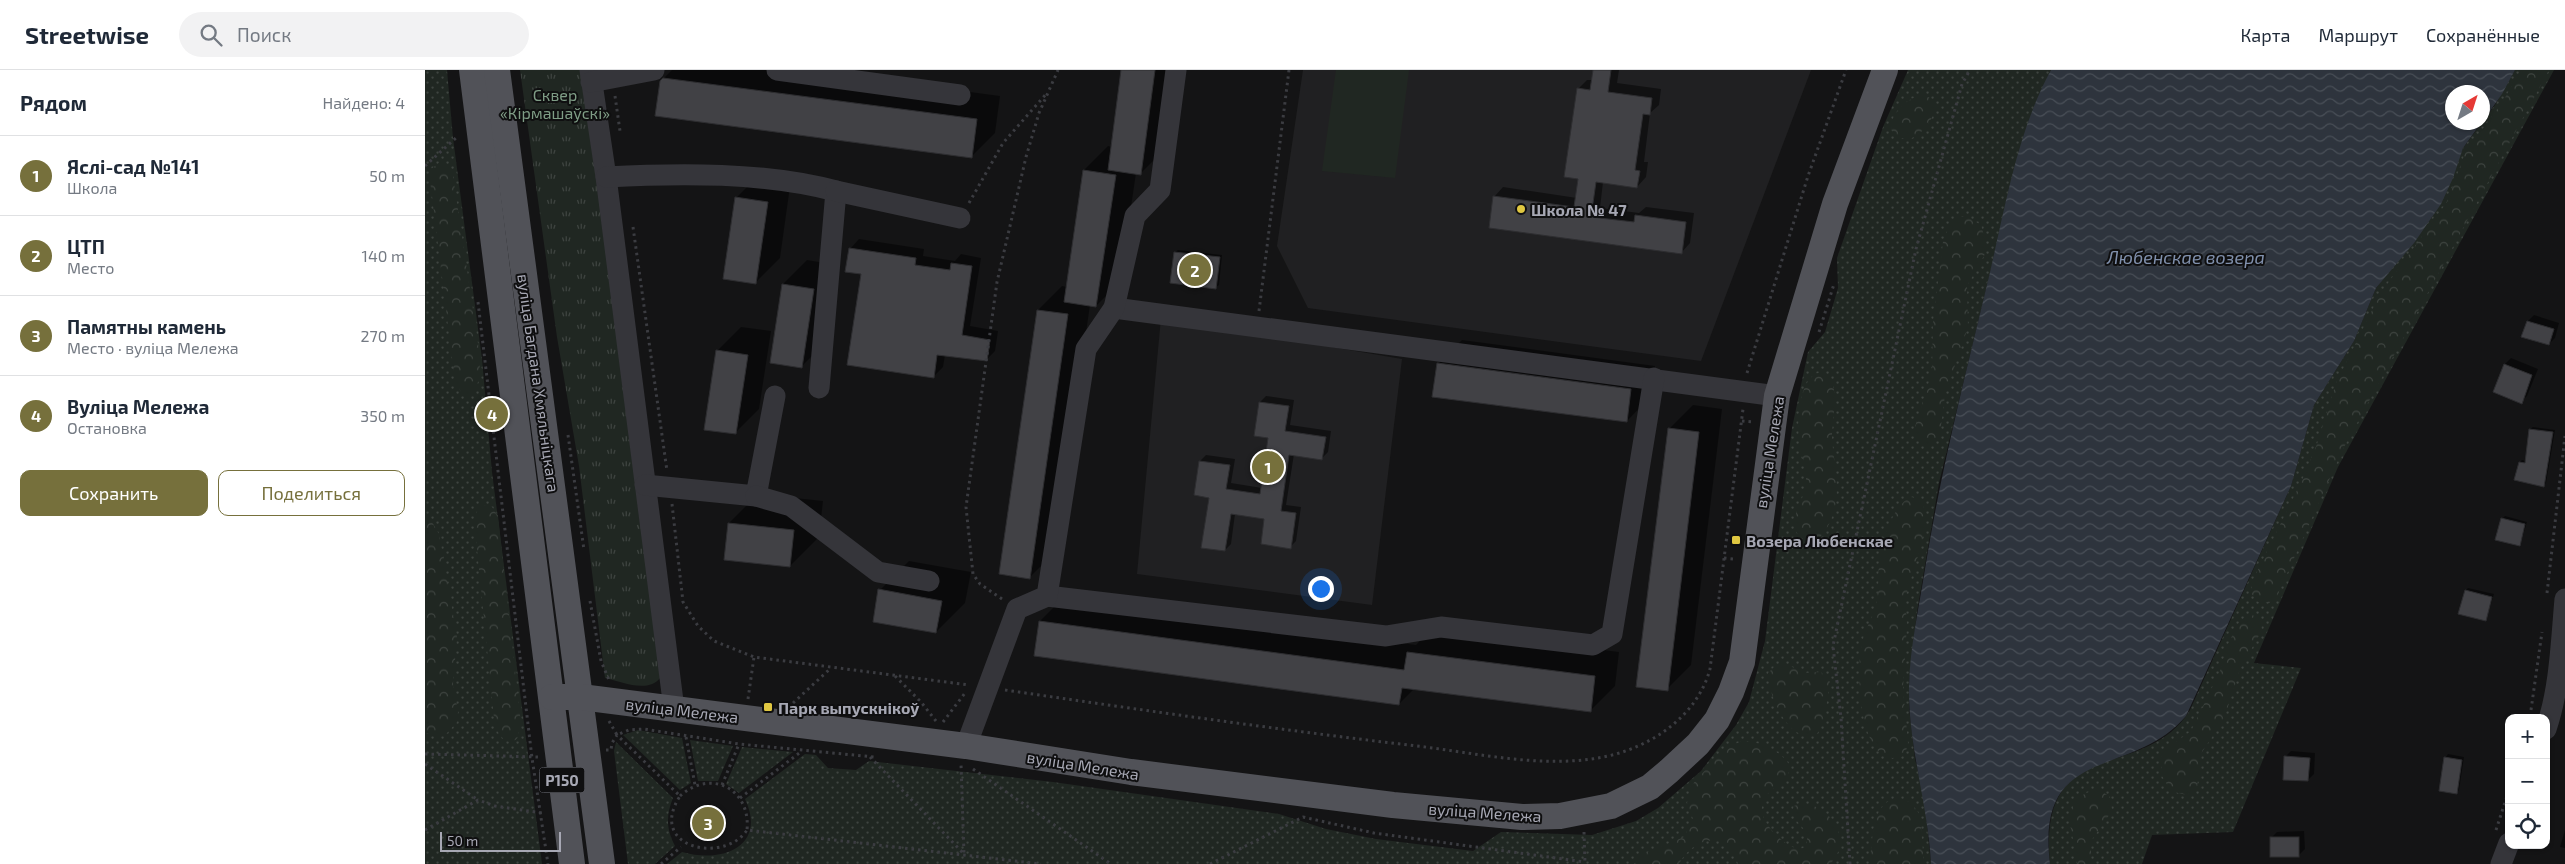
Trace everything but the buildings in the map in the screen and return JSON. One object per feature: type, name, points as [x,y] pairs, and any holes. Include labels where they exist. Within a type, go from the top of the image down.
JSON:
[{"type":"main road","name":"вуліца Багдана Хмяльніцкага","points":[[472,70],[552,697]]},
{"type":"main road","name":"вуліца Багдана Хмяльніцкага","points":[[497,70],[581,697]]},
{"type":"main road","name":"вуліца Мележа","points":[[552,697],[581,697],[674,709],[966,756],[1131,772],[1458,812],[1522,817],[1559,816],[1592,811],[1630,798],[1650,786],[1698,744],[1717,720],[1731,692],[1742,662],[1777,396],[1835,204],[1885,70]]},
{"type":"main road","name":"Р150","points":[[552,697],[553,812],[572,864]]},
{"type":"main road","name":"Р150","points":[[581,697],[602,864]]},
{"type":"street","points":[[654,70],[613,79],[590,76],[606,177],[674,709]]},
{"type":"street","points":[[777,70],[960,95]]},
{"type":"street","points":[[1047,596],[1086,349],[1114,308],[1135,216],[1159,190],[1176,70]]},
{"type":"street","points":[[606,177],[701,175],[811,185],[960,218]]},
{"type":"street","points":[[819,388],[836,191]]},
{"type":"street","points":[[1114,308],[1654,378],[1777,396]]},
{"type":"street","points":[[966,756],[987,687],[1017,610],[1047,596],[1386,636],[1441,627],[1593,645],[1611,634],[1654,378]]},
{"type":"street","points":[[757,496],[775,396]]},
{"type":"street","points":[[645,486],[757,496],[791,506],[878,572],[929,581]]},
{"type":"street","points":[[2550,718],[2559,669],[2555,600]]},
{"type":"street","points":[[2501,864],[2507,849]]},
{"type":"path","points":[[1017,610],[980,584],[973,574],[966,507],[997,282],[1026,156],[1058,70]]},
{"type":"path","points":[[1257,326],[1289,70]]},
{"type":"path","points":[[987,687],[1388,743],[1551,762],[1599,758],[1635,747],[1664,733],[1698,698],[1710,669],[1745,382],[1808,176],[1846,70]]},
{"type":"path","points":[[1850,864],[1841,718],[1833,646],[1917,249],[1962,84],[1970,70]]},
{"type":"path","points":[[613,79],[621,138]]},
{"type":"path","points":[[960,218],[1003,143],[1049,90]]},
{"type":"path","points":[[457,126],[459,145]]},
{"type":"path","points":[[425,166],[458,136]]},
{"type":"path","points":[[633,226],[670,488],[683,602],[698,626],[714,641],[754,657],[972,685],[939,726],[921,702],[895,676]]},
{"type":"path","points":[[1821,330],[1834,287]]},
{"type":"path","points":[[478,299],[532,758],[553,812],[548,864]]},
{"type":"path","points":[[2555,600],[2565,436]]},
{"type":"path","points":[[1730,515],[1739,516]]},
{"type":"path","points":[[1724,558],[1734,559]]},
{"type":"path","points":[[2531,714],[2542,631]]},
{"type":"path","points":[[747,704],[754,657]]},
{"type":"path","points":[[792,704],[831,668]]},
{"type":"path","points":[[603,750],[611,750],[612,742],[617,735],[636,728],[739,744],[870,757],[964,854]]},
{"type":"path","points":[[617,735],[680,796]]},
{"type":"path","points":[[686,737],[695,785]]},
{"type":"path","points":[[722,785],[739,744]]},
{"type":"path","points":[[740,798],[803,750]]},
{"type":"path","points":[[425,754],[541,757]]},
{"type":"path","points":[[964,854],[966,756]]},
{"type":"path","points":[[966,756],[1111,864]]},
{"type":"path","points":[[425,764],[478,800],[495,806],[553,812]]},
{"type":"path","points":[[686,851],[675,838],[671,815],[680,796],[695,785],[713,782],[722,785],[740,798],[748,818],[747,830],[741,843]]},
{"type":"path","points":[[425,830],[478,800]]},
{"type":"path","points":[[1299,812],[1303,817],[1373,833],[1585,862],[1582,864]]},
{"type":"path","points":[[1210,864],[1303,817]]},
{"type":"path","points":[[747,830],[1041,864]]},
{"type":"path","points":[[661,864],[681,847]]},
{"type":"shaded area","name":"Школа № 47","points":[[1303,70],[1811,70],[1701,361],[1308,308],[1277,246]]},
{"type":"shaded area","points":[[1161,318],[1402,359],[1372,605],[1137,574]]},
{"type":"green space","points":[[425,70],[447,70],[453,138],[482,359],[492,472],[542,864],[425,864]]},
{"type":"green space","name":"Сквер «Кірмашаўскі»","points":[[520,70],[583,70],[661,677],[649,685],[627,684],[605,678],[579,466],[557,337]]},
{"type":"green space","points":[[1336,70],[1409,70],[1395,178],[1322,171]]},
{"type":"green space","points":[[1908,70],[2051,70],[2036,104],[2015,170],[1939,483],[1917,612],[1909,682],[1909,708],[1915,759],[1924,796],[1931,864],[667,864],[682,852],[713,855],[726,853],[737,847],[746,839],[750,828],[750,815],[745,799],[805,754],[816,755],[828,768],[856,770],[869,761],[1053,782],[1279,814],[1326,829],[1376,839],[1473,851],[1501,832],[1592,835],[1636,821],[1658,808],[1701,771],[1736,725],[1749,702],[1765,641],[1792,428],[1808,352],[1825,332],[1838,288],[1837,258],[1883,127]]},
{"type":"green space","points":[[2515,70],[2554,70],[2338,467],[2254,663],[2301,668],[2233,832],[2152,835],[2142,864],[2050,864],[2050,822],[2060,794],[2077,776],[2098,765],[2147,747],[2171,732],[2190,710],[2291,486],[2314,405],[2354,341],[2376,288],[2432,217],[2463,148],[2476,130],[2490,130],[2490,112]]},
{"type":"green space","points":[[2521,70],[2549,70],[2343,449],[2277,596],[2269,603],[2258,602],[2251,593],[2253,580],[2303,478],[2317,444],[2336,383],[2380,294],[2447,202],[2465,153],[2482,130],[2490,130],[2490,119]]},
{"type":"green space","points":[[1925,95],[1930,98],[1935,106],[1928,125],[1912,138],[1900,138],[1893,134],[1891,127],[1897,111],[1905,103]]},
{"type":"green space","points":[[439,163],[448,166],[453,176],[479,350],[480,372],[476,391],[467,396],[462,393],[455,382],[430,180],[431,169]]},
{"type":"green space","points":[[1966,216],[1981,225],[1986,243],[1985,254],[1967,286],[1968,327],[1945,395],[1940,434],[1934,445],[1924,446],[1916,435],[1915,427],[1932,372],[1933,322],[1943,242],[1950,224],[1957,218]]},
{"type":"green space","points":[[1822,372],[1831,381],[1835,396],[1832,437],[1837,494],[1831,520],[1821,536],[1811,541],[1800,537],[1795,525],[1796,513],[1806,483],[1798,430],[1799,410],[1808,381],[1814,375]]},
{"type":"green space","points":[[1912,497],[1923,503],[1926,519],[1922,543],[1905,598],[1907,624],[1903,689],[1908,743],[1906,751],[1901,757],[1892,758],[1883,755],[1875,747],[1864,720],[1861,703],[1860,654],[1863,637],[1876,606],[1880,554],[1885,535],[1899,507],[1905,500]]},
{"type":"green space","points":[[482,505],[492,507],[498,516],[521,724],[517,739],[511,742],[504,740],[495,728],[474,519]]},
{"type":"green space","points":[[425,518],[432,522],[439,534],[457,637],[453,683],[458,712],[457,722],[447,733],[440,736],[425,733]]},
{"type":"green space","points":[[2248,614],[2258,617],[2262,623],[2261,632],[2240,669],[2224,719],[2202,752],[2197,787],[2187,795],[2174,792],[2162,776],[2161,757],[2166,749],[2191,731],[2220,671],[2227,646],[2239,623]]},
{"type":"green space","points":[[1777,664],[1787,664],[1803,673],[1821,672],[1830,682],[1824,721],[1817,734],[1811,736],[1797,732],[1780,713],[1770,688],[1768,673]]},
{"type":"green space","points":[[638,730],[682,738],[691,783],[680,790],[623,735]]},
{"type":"green space","points":[[690,740],[733,746],[718,781],[698,781]]},
{"type":"green space","points":[[1742,741],[1763,745],[1776,751],[1790,766],[1789,773],[1770,792],[1762,804],[1764,819],[1769,827],[1784,842],[1799,849],[1804,847],[1807,836],[1793,815],[1794,806],[1804,804],[1815,806],[1825,812],[1833,820],[1838,830],[1840,842],[1838,853],[1830,864],[1738,864],[1727,845],[1719,841],[1710,840],[1693,848],[1679,864],[1634,864],[1643,854],[1684,837],[1693,819],[1687,803],[1691,786],[1724,749]]},
{"type":"green space","points":[[616,742],[673,798],[668,822],[675,846],[655,864],[628,864],[614,751]]},
{"type":"green space","points":[[742,747],[793,752],[739,793],[726,784]]},
{"type":"green space","points":[[2094,790],[2100,790],[2110,797],[2112,811],[2091,841],[2091,864],[2077,864],[2070,821],[2071,812],[2074,803],[2081,796]]},
{"type":"green space","points":[[1895,798],[1911,802],[1920,815],[1924,864],[1869,864],[1877,817],[1887,802]]},
{"type":"water","name":"Любенскае возера","points":[[2051,70],[2515,70],[2490,111],[2490,85],[2445,85],[2445,130],[2476,130],[2463,148],[2453,178],[2441,204],[2414,243],[2376,288],[2354,341],[2314,405],[2291,486],[2186,716],[2164,736],[2140,749],[2092,768],[2072,780],[2057,798],[2049,825],[2050,864],[1931,864],[1910,708],[1909,686],[1913,642],[1931,534],[1960,396],[2011,179],[2028,122]]},
{"type":"place","name":"Школа № 47","points":[[1521,209]]},
{"type":"place","name":"ЦТП","points":[[1195,270]]},
{"type":"place","name":"Вуліца Мележа","points":[[492,414]]},
{"type":"place","name":"Яслі-сад №141","points":[[1268,467]]},
{"type":"place","name":"Возера Любенскае","points":[[1736,540]]},
{"type":"place","name":"Парк выпускнікоў","points":[[768,707]]},
{"type":"place","name":"Памятны камень","points":[[708,823]]}]
